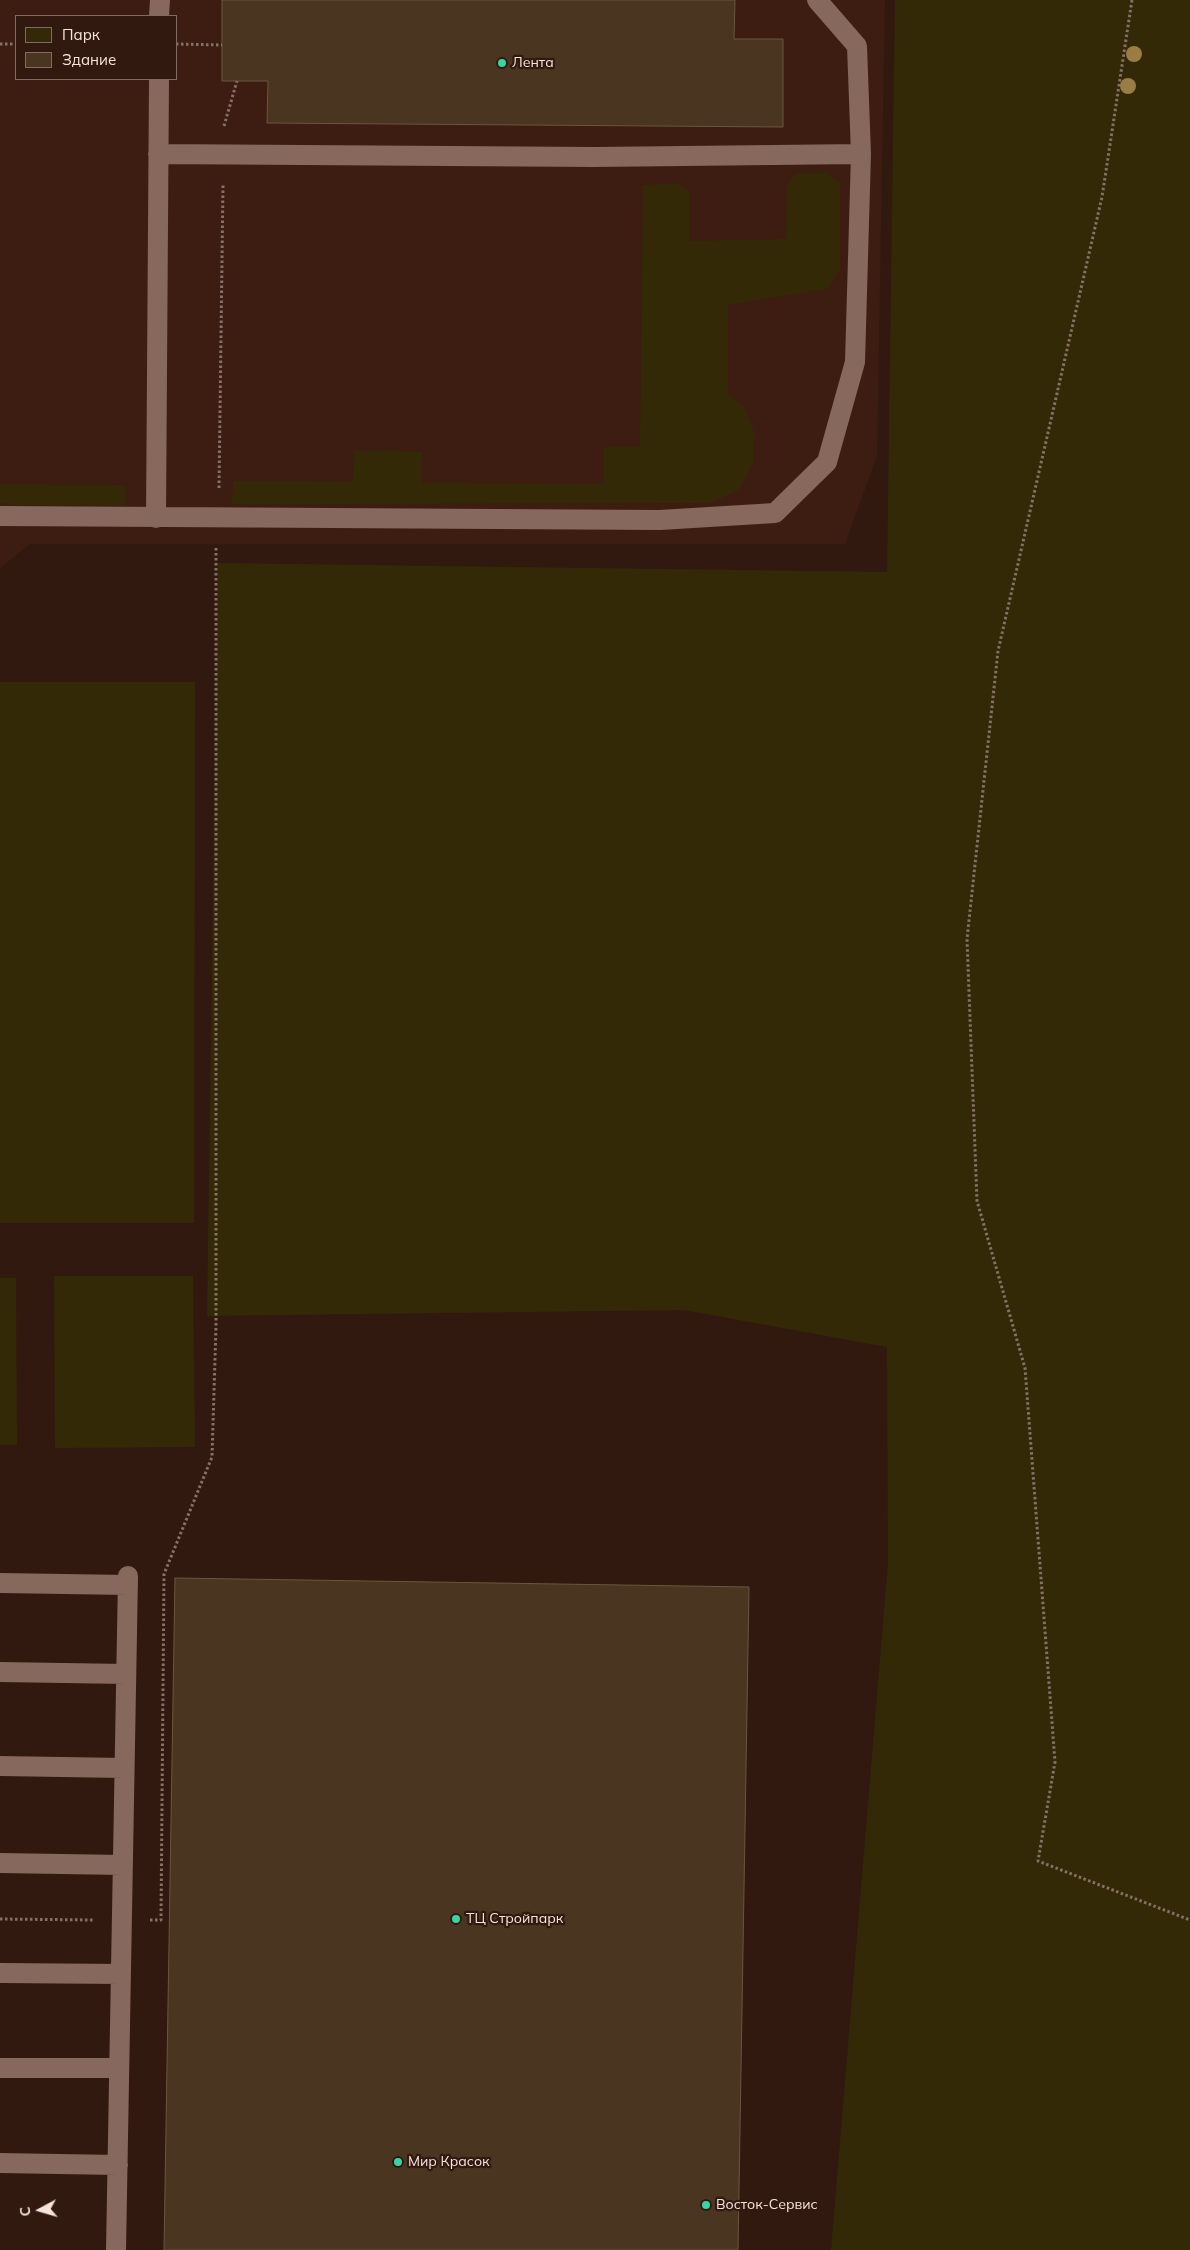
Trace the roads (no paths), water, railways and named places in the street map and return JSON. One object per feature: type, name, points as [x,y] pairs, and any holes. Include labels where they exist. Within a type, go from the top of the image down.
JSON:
[{"type":"lane","points":[[160,0],[160,15]]},
{"type":"lane","points":[[0,516],[660,520],[775,513],[827,462],[855,362],[861,154],[857,46],[817,0]]},
{"type":"lane","points":[[156,518],[159,80]]},
{"type":"lane","points":[[158,154],[594,157],[861,154]]},
{"type":"lane","points":[[0,1583],[128,1581],[116,2250]]},
{"type":"lane","points":[[0,1672],[126,1674]]},
{"type":"lane","points":[[0,1766],[124,1768]]},
{"type":"lane","points":[[0,1863],[123,1865]]},
{"type":"lane","points":[[0,1973],[121,1974]]},
{"type":"lane","points":[[0,2068],[119,2068]]},
{"type":"lane","points":[[0,2163],[118,2165]]},
{"type":"place","name":"Лента","points":[[502,63]]},
{"type":"place","name":"ТЦ Стройпарк","points":[[456,1919]]},
{"type":"place","name":"Мир Красок","points":[[398,2162]]},
{"type":"place","name":"Восток-Сервис","points":[[706,2205]]}]
